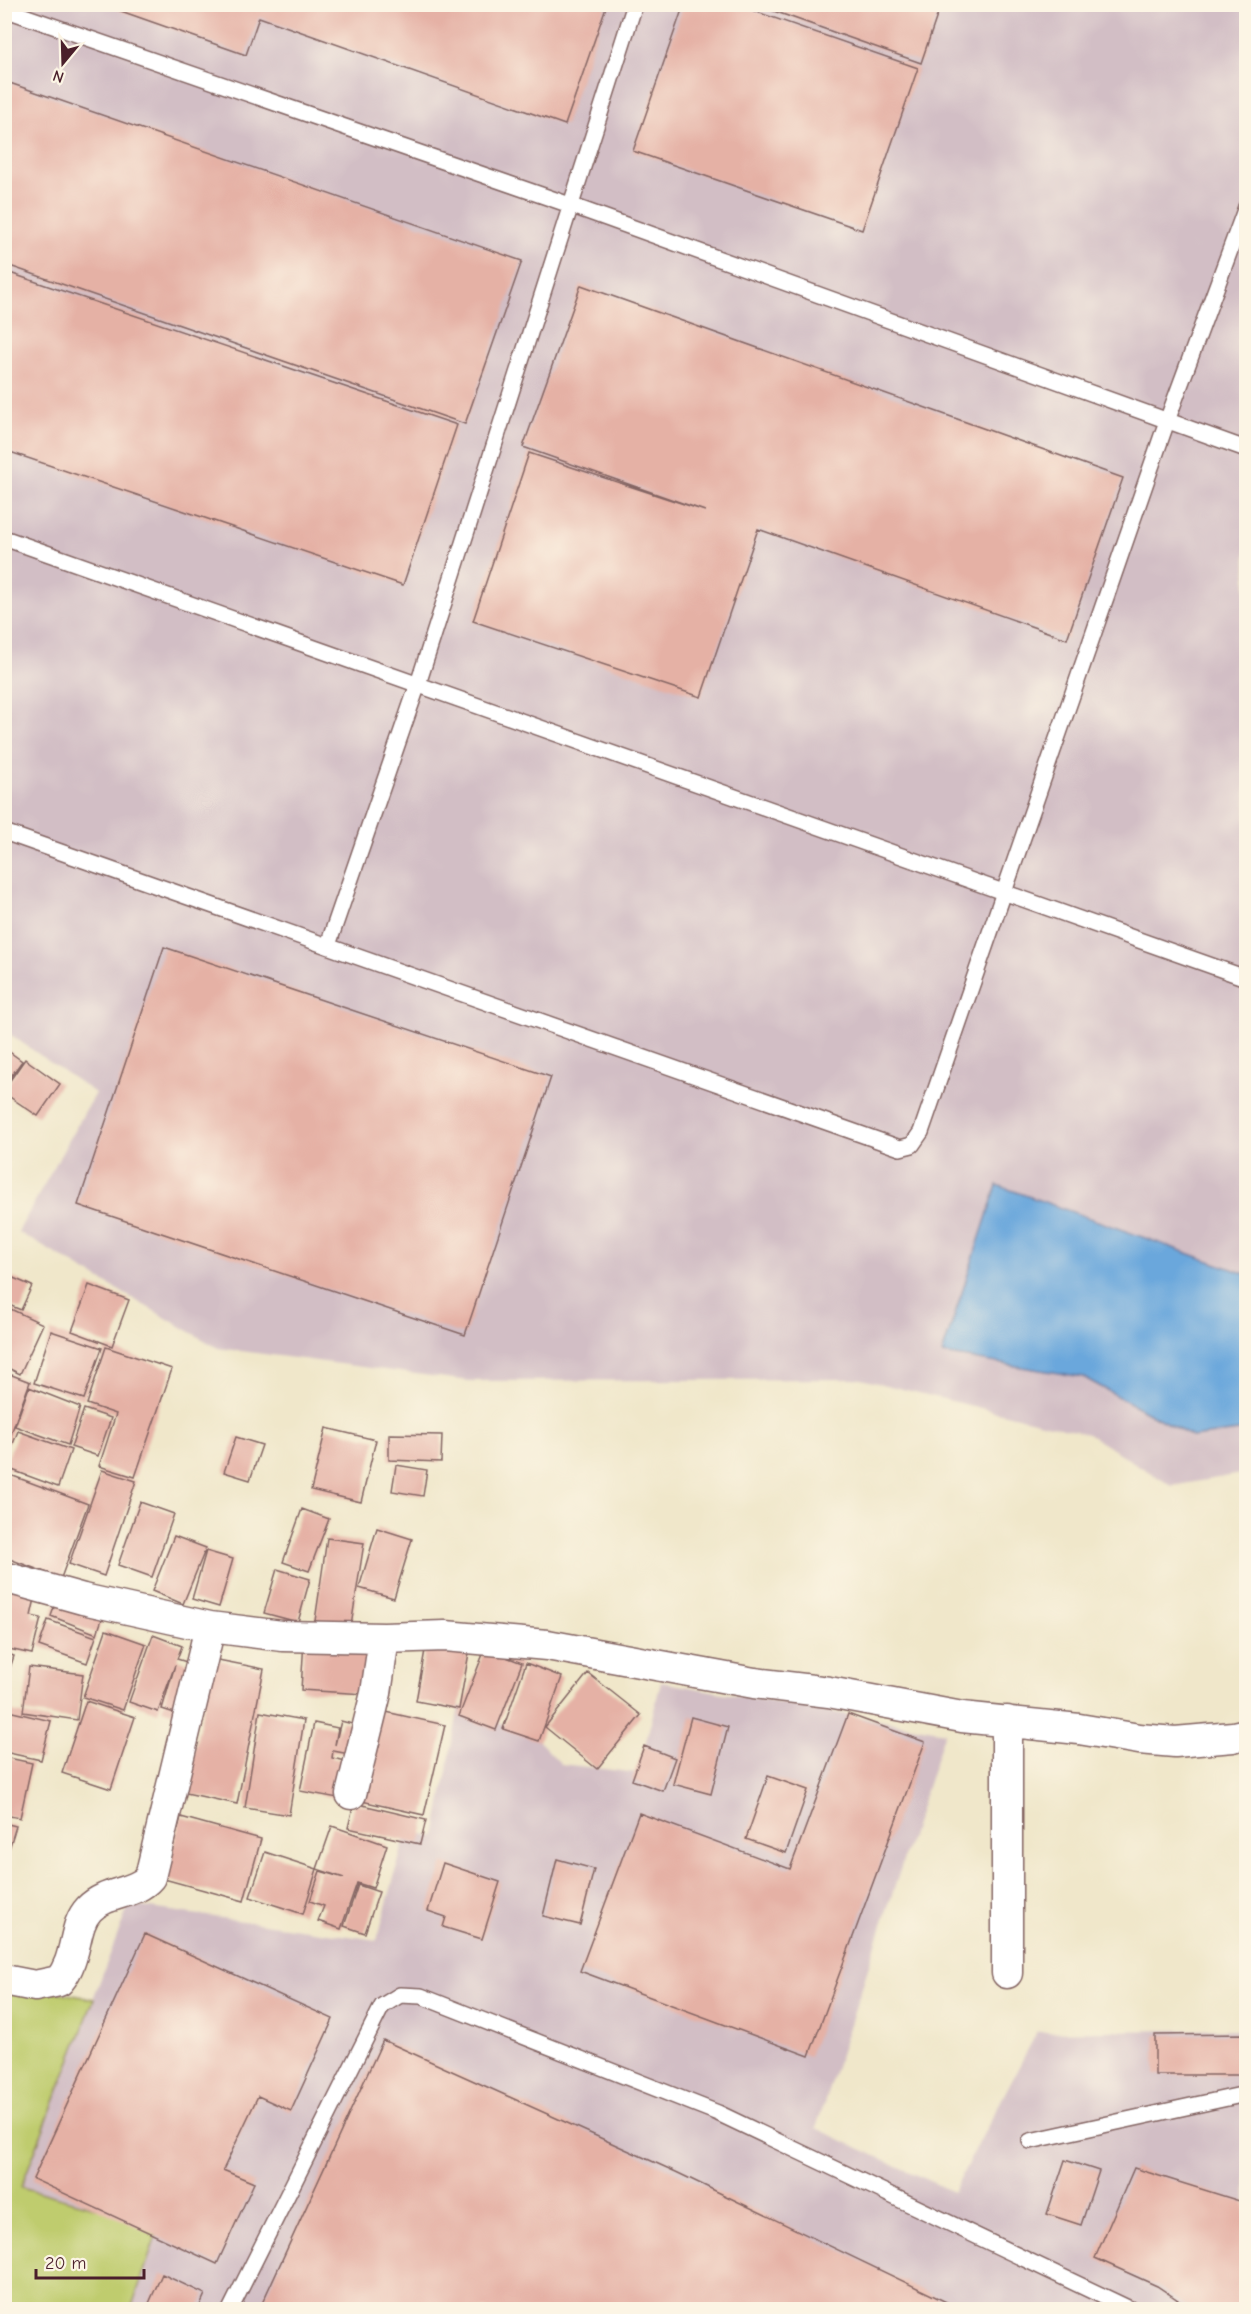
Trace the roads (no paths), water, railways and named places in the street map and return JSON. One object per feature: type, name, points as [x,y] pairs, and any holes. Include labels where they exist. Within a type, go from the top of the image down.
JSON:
[{"type":"street","points":[[4,1577],[83,1599],[210,1627],[282,1636],[384,1638],[445,1636],[547,1646],[754,1683],[829,1692],[962,1718],[1007,1721],[1175,1742],[1246,1734]]},
{"type":"street","points":[[4,1980],[35,1986],[60,1981],[73,1960],[81,1920],[88,1910],[97,1902],[144,1884],[150,1877],[210,1627]]},
{"type":"street","points":[[351,1794],[376,1693],[384,1638]]},
{"type":"street","points":[[1007,1721],[1007,1973]]},
{"type":"lane","points":[[328,945],[418,684],[635,4]]},
{"type":"lane","points":[[4,9],[570,205],[1246,449]]},
{"type":"lane","points":[[4,831],[900,1148],[912,1145],[921,1132],[1002,892],[1167,421],[1246,207]]},
{"type":"lane","points":[[4,538],[1246,978]]},
{"type":"lane","points":[[230,2310],[382,2006],[400,1995],[421,1996],[718,2113],[1132,2310]]},
{"type":"lane","points":[[1030,2141],[1246,2094]]},
{"type":"water","points":[[997,1185],[1246,1274],[1246,1430],[1192,1437],[1083,1377],[942,1354]]}]
